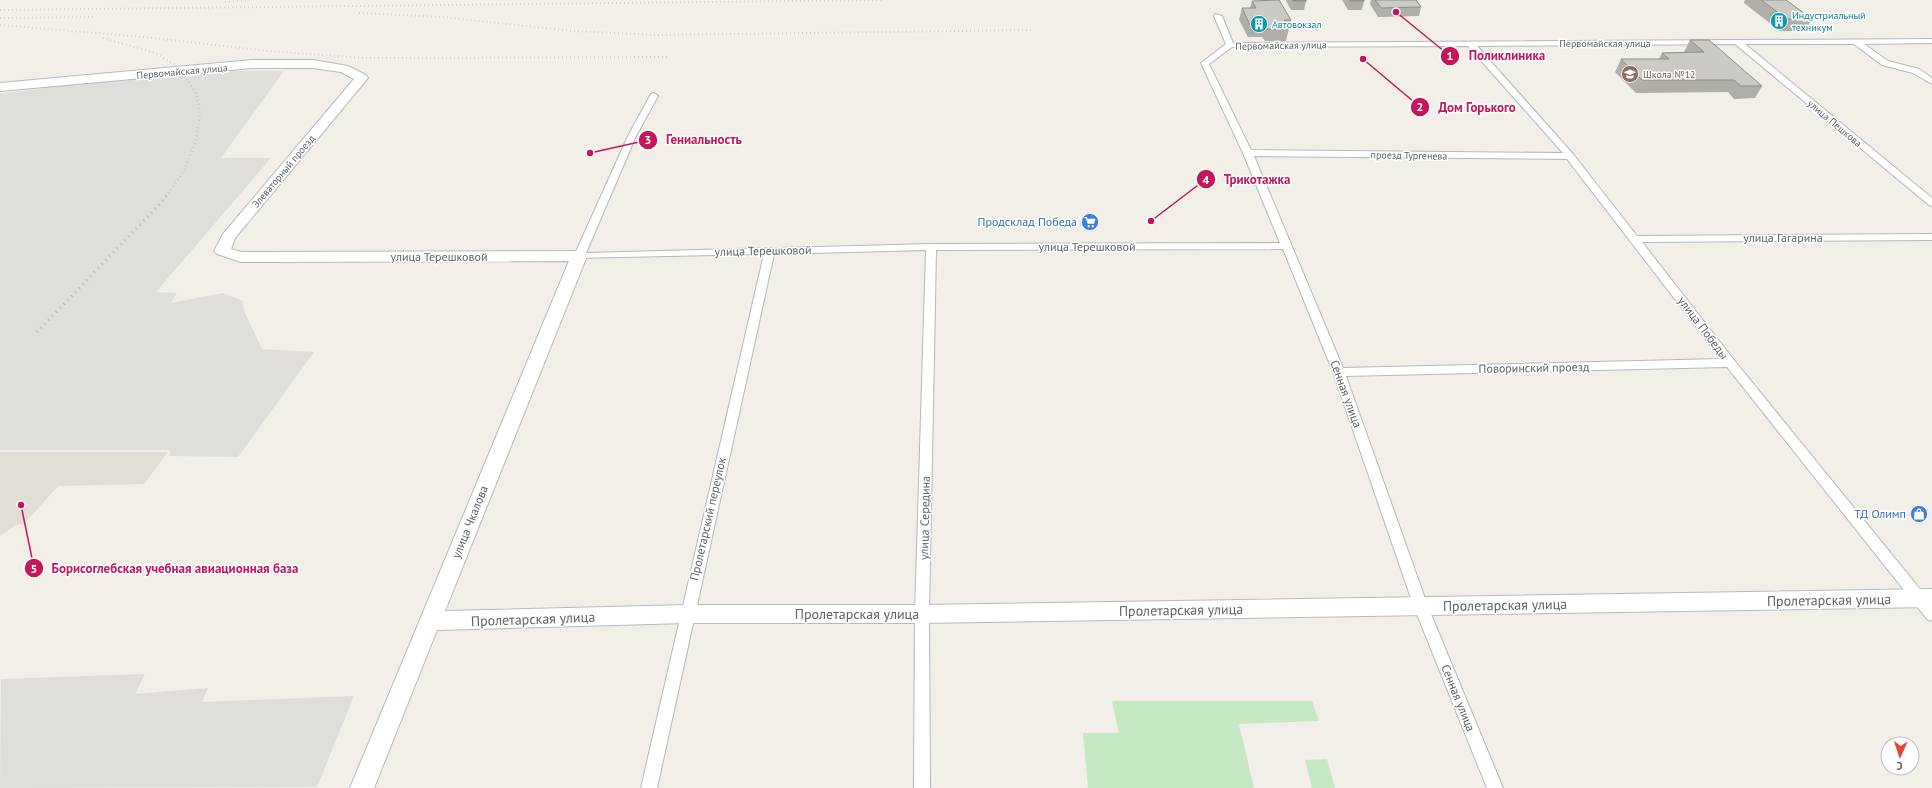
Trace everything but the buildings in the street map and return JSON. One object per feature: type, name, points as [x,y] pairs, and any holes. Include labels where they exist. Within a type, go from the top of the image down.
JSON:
[{"type":"street","points":[[1218,16],[1230,45]]},
{"type":"street","name":"Первомайская улица","points":[[1230,45],[1932,41]]},
{"type":"street","name":"улица Пешкова","points":[[1738,42],[1932,203]]},
{"type":"street","points":[[1857,42],[1886,63],[1916,71],[1932,82]]},
{"type":"street","name":"улица Победы","points":[[1470,43],[1570,156],[1730,363],[1925,598],[1932,615]]},
{"type":"street","name":"Сенная улица","points":[[1230,45],[1205,63],[1248,153],[1339,372],[1421,607],[1495,788]]},
{"type":"street","name":"Первомайская улица","points":[[0,86],[252,64],[313,64],[344,68],[362,78]]},
{"type":"street","name":"Элеваторный проезд","points":[[241,257],[222,251],[228,237],[362,78]]},
{"type":"street","points":[[579,256],[632,136],[654,96]]},
{"type":"street","name":"проезд Тургенева","points":[[1248,153],[1570,156]]},
{"type":"street","name":"улица Гагарина","points":[[1635,239],[1932,237]]},
{"type":"street","name":"улица Терешковой","points":[[241,257],[579,256],[932,247],[1286,246]]},
{"type":"street","name":"улица Середина","points":[[922,788],[922,614],[932,247]]},
{"type":"street","name":"Пролетарский переулок","points":[[649,788],[770,251]]},
{"type":"street","name":"улица Чкалова","points":[[362,788],[579,256]]},
{"type":"street","name":"Поворинский проезд","points":[[1339,372],[1730,363]]},
{"type":"street","name":"Пролетарская улица","points":[[429,622],[687,614],[922,614],[1925,598]]},
{"type":"shaded area","points":[[236,71],[284,71],[221,158],[271,158],[156,292],[177,293],[171,303],[223,293],[243,301],[244,311],[262,349],[314,352],[238,457],[170,456],[170,450],[0,450],[0,94],[66,85]]},
{"type":"shaded area","points":[[0,452],[168,452],[144,484],[58,486],[24,524],[16,525],[0,536]]},
{"type":"shaded area","points":[[145,674],[135,694],[208,688],[202,702],[354,696],[317,787],[0,788],[1,679]]},
{"type":"green space","points":[[1112,701],[1312,701],[1319,721],[1239,724],[1254,788],[1088,788],[1083,733],[1119,733]]},
{"type":"green space","points":[[1327,759],[1335,788],[1312,788],[1305,760]]},
{"type":"railway","points":[[225,2],[251,0]]},
{"type":"railway","points":[[0,10],[884,0]]},
{"type":"railway","points":[[359,13],[442,17],[573,31],[657,35],[1033,30]]},
{"type":"railway","points":[[0,18],[94,17]]},
{"type":"railway","points":[[0,25],[144,37],[268,51],[365,58],[670,57]]},
{"type":"railway","points":[[103,38],[155,53],[177,66],[196,93],[200,111],[196,141],[184,171],[166,196]]},
{"type":"railway","points":[[37,332],[167,195]]},
{"type":"place","name":"Поликлиника","points":[[1396,12]]},
{"type":"place","name":"Индустриальный техникум","points":[[1779,21]]},
{"type":"place","name":"Автовокзал","points":[[1259,24]]},
{"type":"place","name":"Дом Горького","points":[[1363,59]]},
{"type":"place","name":"Школа №12","points":[[1630,74]]},
{"type":"place","name":"Гениальность","points":[[590,153]]},
{"type":"place","name":"Трикотажка","points":[[1151,221]]},
{"type":"place","name":"Продсклад Победа","points":[[1090,222]]},
{"type":"place","name":"Борисоглебская учебная авиационная база","points":[[21,505]]},
{"type":"place","name":"ТД Олимп","points":[[1919,514]]}]
